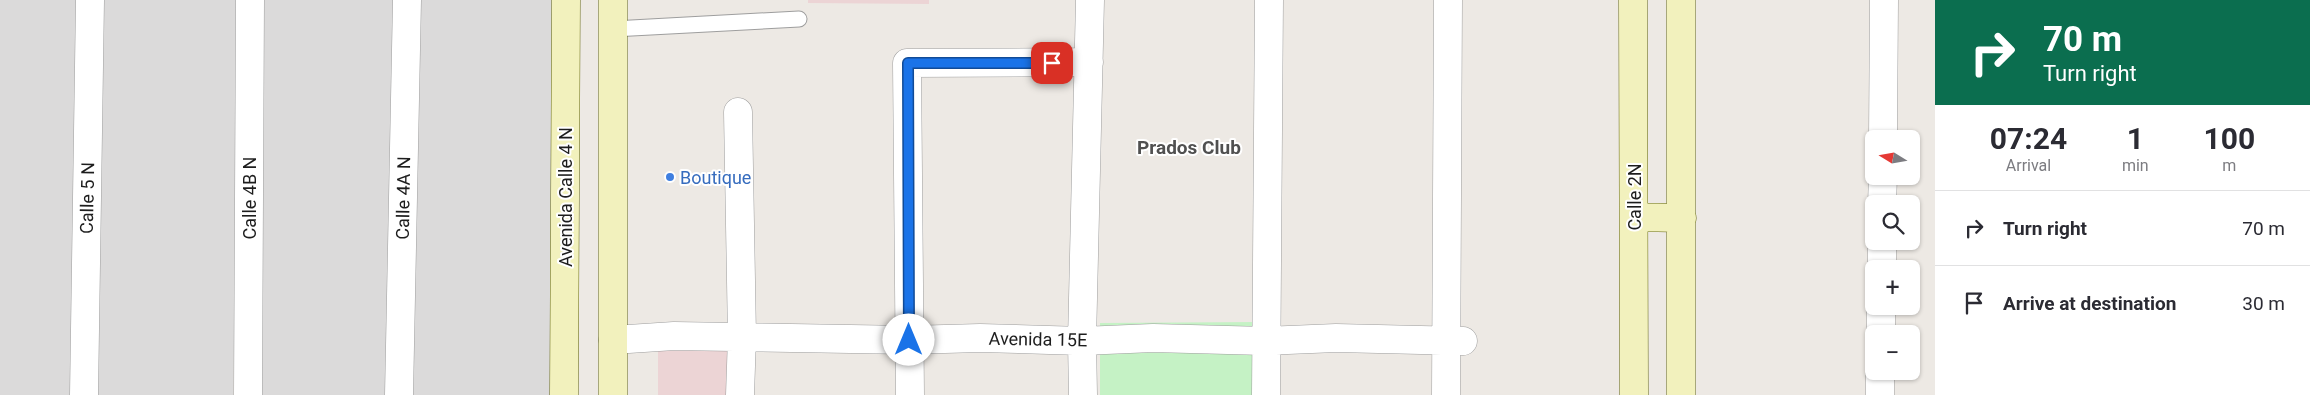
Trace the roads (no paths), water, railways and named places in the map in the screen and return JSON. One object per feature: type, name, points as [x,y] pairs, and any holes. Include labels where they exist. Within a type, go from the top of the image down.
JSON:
[{"type":"street","name":"Calle 5 N","points":[[84,395],[90,0]]},
{"type":"street","name":"Calle 4B N","points":[[248,395],[250,0]]},
{"type":"street","name":"Calle 4A N","points":[[399,395],[407,0]]},
{"type":"street","name":"Avenida Calle 4 N","points":[[564,395],[566,0]]},
{"type":"street","points":[[613,0],[613,395]]},
{"type":"street","points":[[1083,395],[1082,341],[1090,0]]},
{"type":"street","points":[[1266,395],[1269,0]]},
{"type":"street","points":[[1446,395],[1454,341],[1448,0]]},
{"type":"street","name":"Calle 2N","points":[[1632,0],[1634,395]]},
{"type":"street","points":[[1681,0],[1681,395]]},
{"type":"street","points":[[1883,130],[1884,0]]},
{"type":"street","points":[[910,395],[908,63],[1088,62]]},
{"type":"street","points":[[738,112],[742,337],[740,395]]},
{"type":"street","points":[[1634,217],[1682,218]]},
{"type":"street","name":"Avenida 15E","points":[[613,340],[674,336],[909,340],[980,338],[1082,341],[1153,338],[1265,341],[1336,338],[1454,341]]},
{"type":"street","points":[[1880,380],[1880,395]]},
{"type":"lane","points":[[613,29],[798,19]]},
{"type":"place","name":"Boutique","points":[[670,177]]},
{"type":"district","name":"Prados Club","points":[[1189,147]]}]
